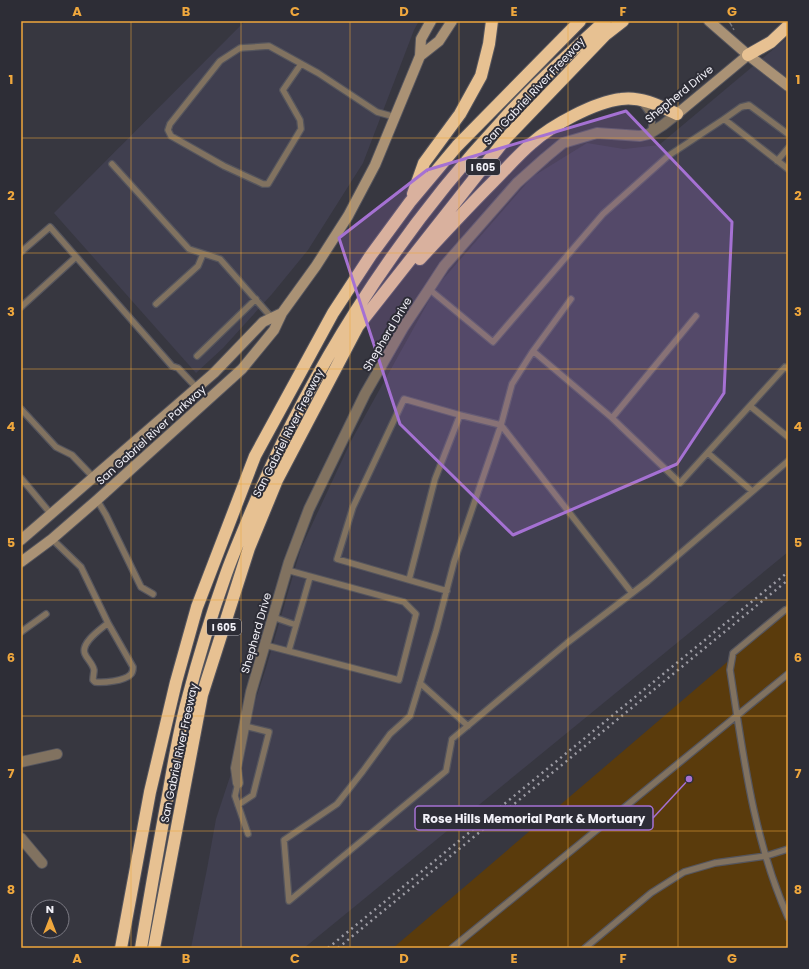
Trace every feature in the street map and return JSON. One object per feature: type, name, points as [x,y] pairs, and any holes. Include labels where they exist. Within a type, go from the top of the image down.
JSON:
[{"type":"highway","name":"San Gabriel River Freeway","points":[[121,948],[150,792],[176,682],[197,607],[255,456],[333,313],[371,255],[410,202],[472,129],[580,21]]},
{"type":"highway","points":[[141,948],[173,766],[189,696],[226,573],[257,498],[290,426],[356,312],[407,236],[437,197],[501,121],[540,82],[606,21]]},
{"type":"highway","name":"San Gabriel River Freeway","points":[[154,948],[202,696],[249,548],[277,480],[358,326],[507,137],[605,35],[623,21]]},
{"type":"highway","points":[[410,202],[424,163],[460,114],[481,76],[489,44],[490,23]]},
{"type":"highway","points":[[748,55],[771,42],[788,26]]},
{"type":"highway","points":[[358,326],[472,202],[533,142],[570,117],[599,104],[622,99],[640,100],[656,104],[677,114]]},
{"type":"highway","points":[[133,948],[170,749],[203,626],[232,546],[261,475],[298,399],[336,333],[377,268],[444,178],[468,150],[472,129]]},
{"type":"main road","name":"San Gabriel River Parkway","points":[[21,562],[52,539],[97,500],[242,369],[274,330],[277,316],[316,266],[348,216],[375,165],[420,56],[421,39],[431,21]]},
{"type":"main road","name":"San Gabriel River Parkway","points":[[420,56],[438,41],[452,21]]},
{"type":"main road","points":[[709,21],[748,55],[788,86]]},
{"type":"main road","name":"Shepherd Drive","points":[[677,114],[748,55]]},
{"type":"main road","name":"San Gabriel River Parkway","points":[[21,540],[214,373],[263,322],[277,316]]},
{"type":"street","name":"Shepherd Drive","points":[[238,783],[236,768],[251,692],[287,570],[309,509],[365,394],[403,328],[428,289],[444,266],[517,183],[563,143],[597,133],[640,136],[649,134],[677,114]]},
{"type":"street","points":[[21,762],[57,754]]},
{"type":"street","points":[[21,838],[42,863]]},
{"type":"lane","points":[[301,64],[283,90],[300,120],[301,129],[268,184],[263,184],[224,166],[171,136],[168,130],[170,124],[220,60],[240,48],[269,46],[318,73],[377,112],[395,117]]},
{"type":"lane","points":[[640,100],[650,113],[652,119],[652,129],[649,134]]},
{"type":"lane","points":[[428,289],[493,342],[603,214],[668,156],[741,107],[749,105],[788,134]]},
{"type":"lane","points":[[724,119],[788,169]]},
{"type":"lane","points":[[777,160],[788,148]]},
{"type":"lane","points":[[112,164],[189,249],[220,259],[256,299],[277,316]]},
{"type":"lane","points":[[21,252],[50,227],[172,366],[178,368],[197,388]]},
{"type":"lane","points":[[156,304],[198,266],[203,254]]},
{"type":"lane","points":[[21,307],[76,257]]},
{"type":"lane","points":[[197,356],[256,299]]},
{"type":"lane","points":[[571,299],[533,351],[512,384],[501,425],[454,562],[447,591],[410,716],[390,734],[337,804],[284,840],[289,901],[446,771],[452,739],[566,643],[648,581],[788,461]]},
{"type":"lane","points":[[612,418],[696,316]]},
{"type":"lane","points":[[533,351],[612,418],[680,483],[785,367],[788,369]]},
{"type":"lane","points":[[447,591],[337,559],[353,507],[404,399],[501,425],[632,593]]},
{"type":"lane","points":[[750,406],[788,437]]},
{"type":"lane","points":[[21,409],[56,448],[72,455],[94,478]]},
{"type":"lane","points":[[409,580],[435,479],[460,415]]},
{"type":"lane","points":[[708,453],[752,491]]},
{"type":"lane","points":[[21,478],[51,514]]},
{"type":"lane","points":[[97,500],[106,515],[141,587],[153,594]]},
{"type":"lane","points":[[52,539],[81,567],[108,623],[133,667],[132,675],[125,678],[100,683],[93,680],[93,666],[85,654],[84,645],[108,623]]},
{"type":"lane","points":[[265,644],[399,680],[416,614],[404,602],[287,570]]},
{"type":"lane","points":[[289,650],[310,577]]},
{"type":"lane","points":[[788,609],[733,653],[730,670],[748,784],[766,856],[788,917]]},
{"type":"lane","points":[[21,632],[46,614]]},
{"type":"lane","points":[[273,617],[296,624]]},
{"type":"lane","points":[[454,948],[788,674]]},
{"type":"lane","points":[[420,683],[468,726]]},
{"type":"lane","points":[[238,805],[253,795],[269,732],[245,726]]},
{"type":"lane","points":[[238,783],[235,796],[248,834]]},
{"type":"lane","points":[[585,948],[651,892],[684,872],[715,863],[766,856],[788,849]]},
{"type":"path","points":[[728,21],[730,23],[731,21]]},
{"type":"highlighted area","points":[[626,111],[732,222],[724,393],[677,464],[513,535],[400,424],[339,238],[427,170]]},
{"type":"shaded area","points":[[245,21],[419,21],[414,30],[363,163],[308,250],[272,294],[223,348],[196,373],[54,213]]},
{"type":"shaded area","points":[[788,37],[788,552],[304,948],[191,948],[216,819],[266,668],[301,548],[351,441],[437,286],[532,177],[587,143],[624,149],[659,145]]},
{"type":"shaded area","points":[[788,610],[788,948],[393,948]]},
{"type":"railway","points":[[328,948],[788,572]]},
{"type":"railway","points":[[338,948],[788,580]]},
{"type":"place","name":"Rose Hills Memorial Park & Mortuary","points":[[689,779]]}]
